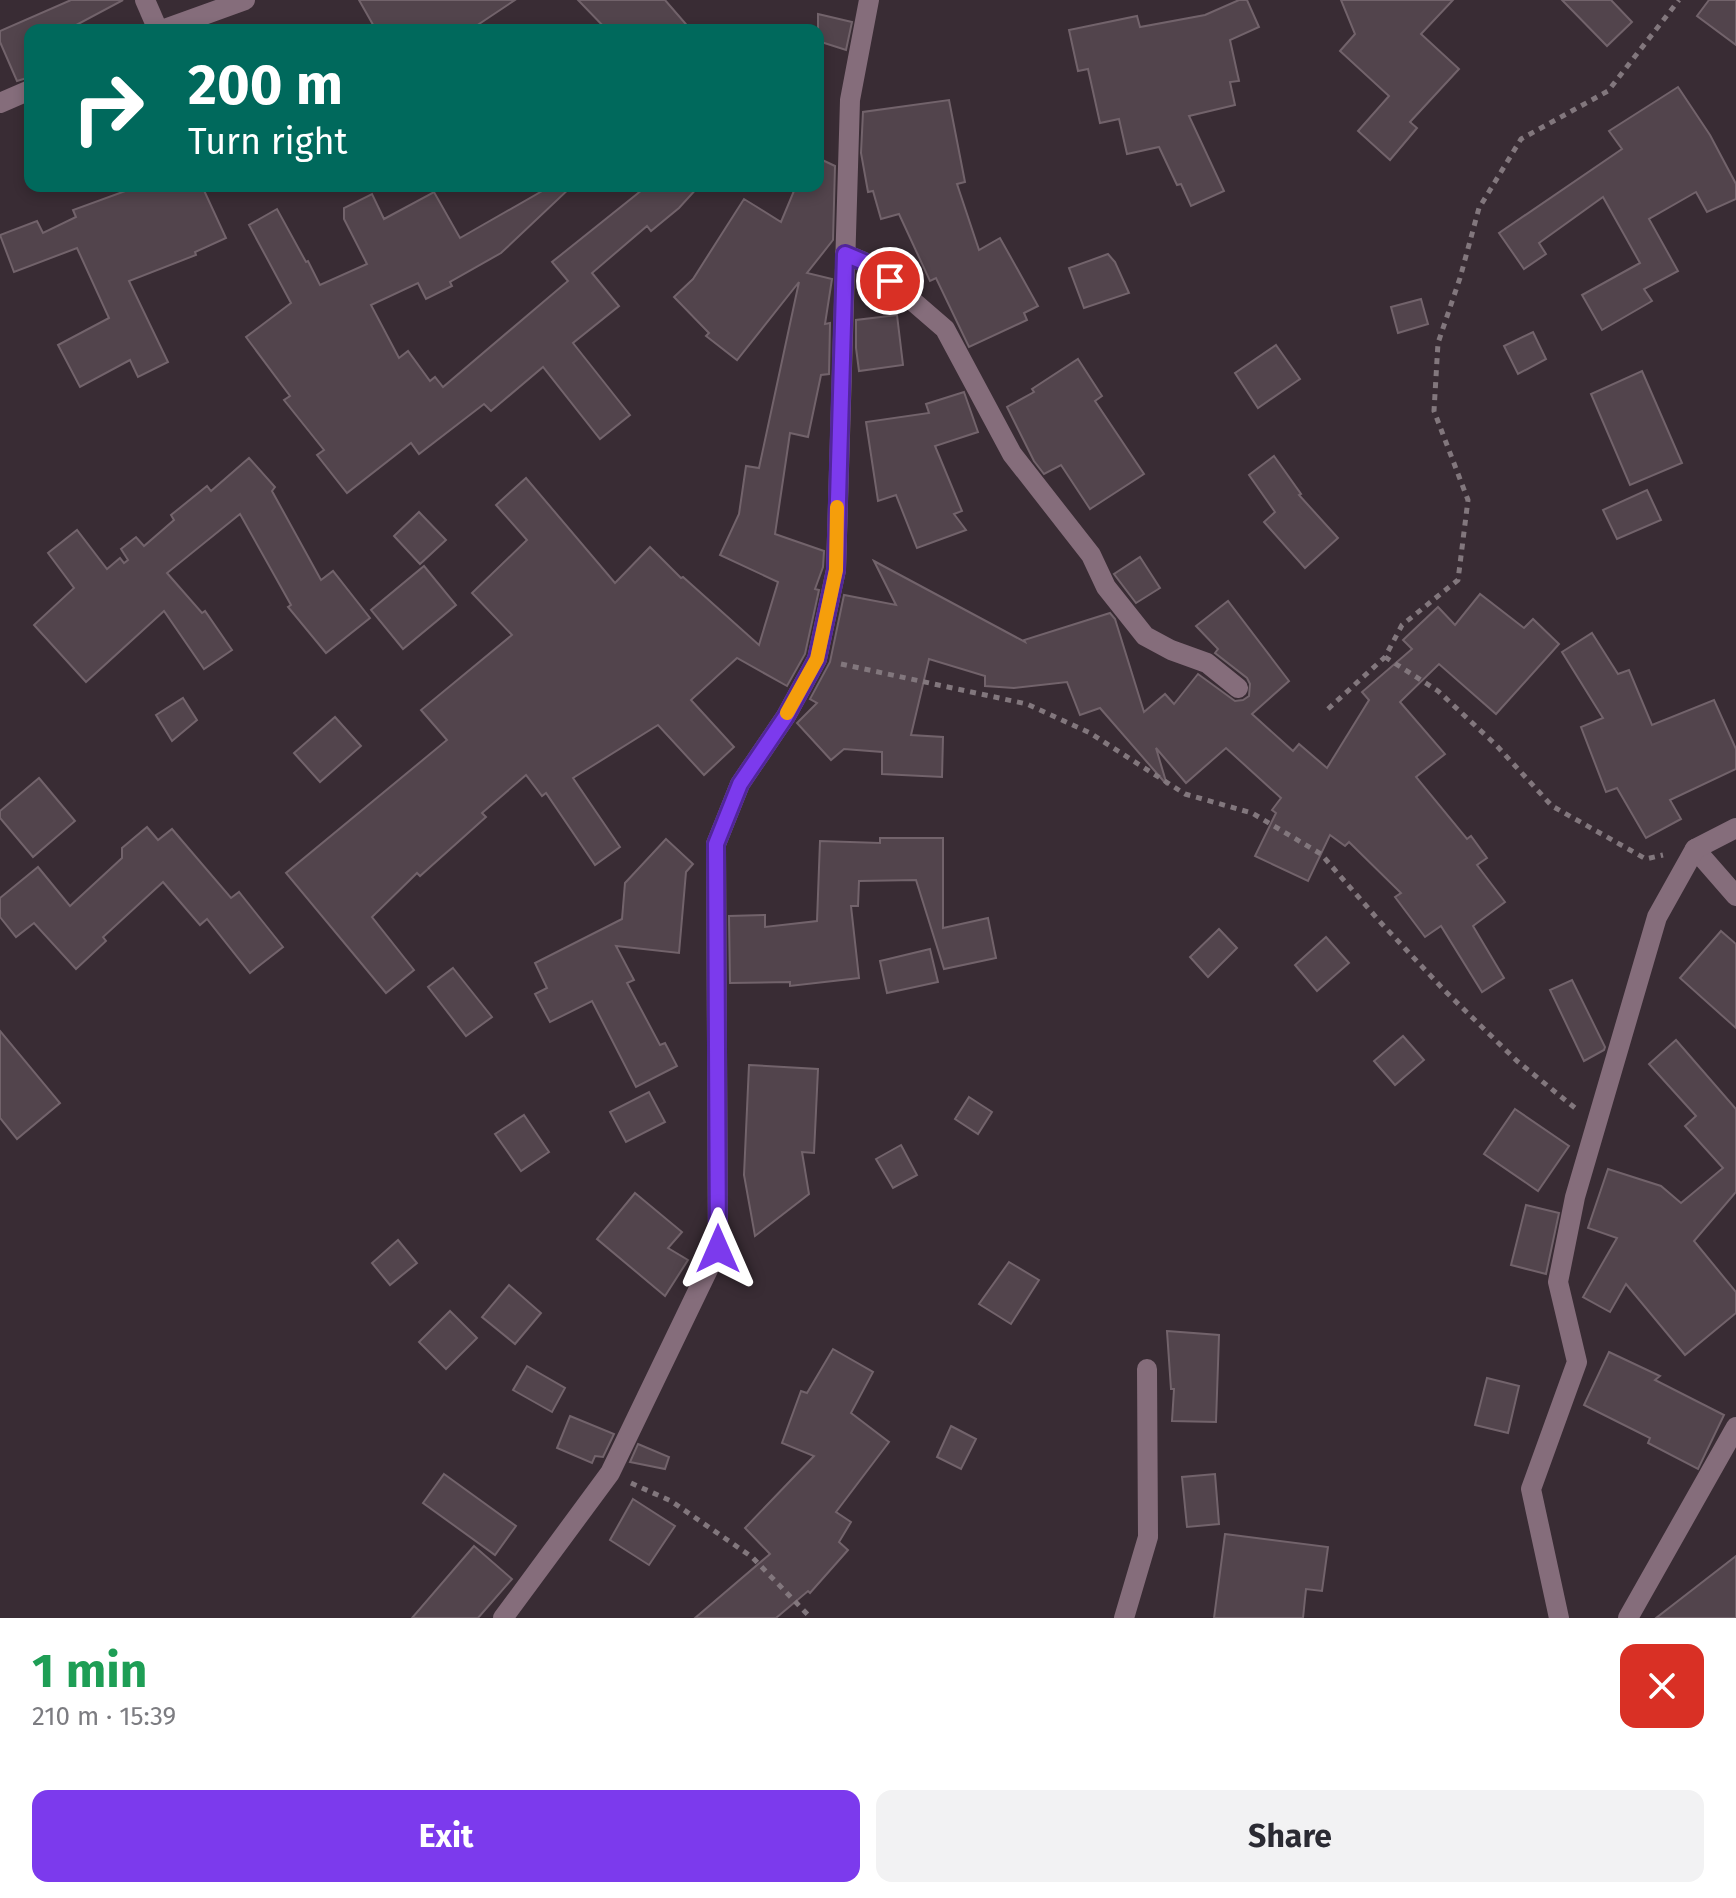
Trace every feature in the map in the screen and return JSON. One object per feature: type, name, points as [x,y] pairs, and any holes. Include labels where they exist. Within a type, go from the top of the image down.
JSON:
[{"type":"street","points":[[145,0],[157,24]]},
{"type":"street","points":[[177,24],[245,0]]},
{"type":"street","points":[[503,1618],[610,1473],[718,1249],[716,844],[740,784],[786,716],[817,659],[836,570],[850,100],[869,0]]},
{"type":"street","points":[[0,103],[24,93]]},
{"type":"street","points":[[845,254],[871,265],[945,329],[1012,454],[1091,555],[1106,587],[1145,636],[1171,650],[1207,663],[1238,688]]},
{"type":"street","points":[[1559,1618],[1531,1489],[1577,1362],[1558,1282],[1575,1197],[1657,917],[1695,849],[1736,828]]},
{"type":"street","points":[[1695,849],[1736,896]]},
{"type":"street","points":[[1124,1618],[1148,1537],[1147,1369]]},
{"type":"street","points":[[1628,1618],[1736,1427]]},
{"type":"path","points":[[1328,709],[1385,657],[1402,625],[1458,580],[1468,500],[1434,411],[1438,343],[1479,208],[1521,139],[1608,91],[1679,0]]},
{"type":"path","points":[[1385,657],[1438,691],[1496,745],[1552,806],[1646,859],[1695,849]]},
{"type":"path","points":[[817,659],[1027,704],[1090,733],[1185,794],[1252,813],[1321,854],[1445,991],[1517,1061],[1596,1124]]},
{"type":"path","points":[[610,1473],[671,1501],[752,1557],[811,1618]]},
{"type":"building","points":[[71,0],[123,0],[78,24],[24,24],[24,79],[17,81],[0,42],[0,31]]},
{"type":"building","points":[[359,0],[515,0],[479,24],[373,24]]},
{"type":"building","points":[[578,0],[665,0],[686,24],[601,24]]},
{"type":"building","points":[[1239,0],[1247,0],[1259,27],[1230,40],[1239,81],[1230,82],[1235,105],[1189,116],[1224,191],[1191,206],[1159,147],[1127,154],[1119,119],[1100,123],[1088,69],[1078,71],[1069,30],[1137,16],[1140,27],[1205,15]]},
{"type":"building","points":[[1341,0],[1453,0],[1421,34],[1459,69],[1410,122],[1417,128],[1390,160],[1358,131],[1389,96],[1340,51],[1355,34]]},
{"type":"building","points":[[1562,0],[1611,0],[1632,22],[1607,46]]},
{"type":"building","points":[[1709,0],[1736,0],[1736,45],[1697,16]]},
{"type":"building","points":[[818,14],[852,22],[846,50],[824,43],[824,24],[818,24]]},
{"type":"building","points":[[1678,87],[1710,135],[1736,184],[1736,199],[1707,212],[1696,192],[1649,219],[1678,271],[1644,289],[1652,301],[1602,330],[1582,295],[1640,263],[1603,197],[1539,243],[1546,254],[1524,269],[1499,233],[1622,149],[1609,131]]},
{"type":"building","points":[[949,100],[965,182],[957,184],[979,250],[1000,238],[1038,306],[1024,313],[1027,320],[969,347],[936,278],[930,281],[899,214],[881,219],[873,191],[868,192],[861,153],[863,112]]},
{"type":"building","points":[[824,161],[835,166],[833,240],[807,273],[832,279],[825,324],[830,323],[829,374],[821,375],[808,437],[790,433],[775,534],[824,551],[805,654],[787,686],[737,658],[691,700],[734,747],[704,775],[658,725],[573,778],[620,847],[595,865],[546,793],[542,796],[526,775],[482,813],[486,817],[420,876],[417,873],[372,917],[414,970],[386,993],[286,873],[447,740],[421,710],[512,635],[472,593],[527,540],[496,505],[526,478],[615,583],[650,547],[759,645],[778,582],[720,555],[739,514],[746,466],[759,468],[799,282],[737,360],[706,336],[709,333],[674,297],[693,279],[744,199],[781,222],[794,192],[824,192]]},
{"type":"building","points":[[122,192],[205,192],[226,238],[195,252],[196,255],[129,281],[168,362],[138,377],[130,360],[80,387],[58,345],[109,318],[77,248],[14,272],[0,235],[37,221],[43,233],[76,217],[73,210]]},
{"type":"building","points":[[434,192],[460,238],[540,192],[566,192],[501,253],[450,282],[452,286],[426,299],[418,283],[371,305],[399,358],[408,351],[430,381],[435,377],[443,387],[568,281],[552,262],[640,192],[694,192],[651,231],[647,226],[592,273],[619,306],[573,343],[630,415],[600,439],[543,367],[491,411],[484,404],[419,454],[411,443],[347,493],[317,455],[324,450],[284,400],[290,396],[246,337],[291,303],[249,225],[277,209],[320,285],[367,264],[344,219],[344,208],[372,194],[384,219]]},
{"type":"building","points":[[1108,254],[1129,293],[1084,308],[1069,268]]},
{"type":"building","points":[[1421,299],[1428,324],[1398,333],[1391,307]]},
{"type":"building","points":[[897,315],[903,365],[859,371],[856,320]]},
{"type":"building","points":[[1533,332],[1546,359],[1518,374],[1504,346]]},
{"type":"building","points":[[1276,345],[1300,379],[1258,408],[1235,373]]},
{"type":"building","points":[[1078,359],[1102,396],[1095,401],[1144,474],[1090,509],[1061,465],[1044,474],[1034,461],[1007,407],[1034,392],[1032,389]]},
{"type":"building","points":[[1642,371],[1682,463],[1630,485],[1591,394]]},
{"type":"building","points":[[964,392],[978,432],[935,446],[962,511],[954,514],[966,530],[917,548],[896,495],[878,501],[866,422],[929,413],[926,404]]},
{"type":"building","points":[[1274,456],[1299,495],[1338,538],[1305,568],[1264,522],[1275,512],[1249,475]]},
{"type":"building","points":[[249,458],[275,487],[272,491],[321,580],[333,571],[370,618],[326,653],[288,607],[291,605],[240,514],[167,573],[202,613],[205,611],[232,650],[204,669],[164,611],[86,682],[34,625],[74,588],[48,553],[77,530],[107,569],[120,558],[124,563],[128,560],[121,549],[136,537],[144,546],[174,520],[171,515],[207,486],[211,491]]},
{"type":"building","points":[[1647,490],[1661,520],[1617,539],[1603,510]]},
{"type":"building","points":[[419,512],[446,540],[420,564],[394,536]]},
{"type":"building","points":[[1140,557],[1160,588],[1136,603],[1114,574]]},
{"type":"building","points":[[874,561],[1025,642],[1110,613],[1115,619],[1144,712],[1165,694],[1174,704],[1198,674],[1235,701],[1249,696],[1247,678],[1215,653],[1218,649],[1196,626],[1228,601],[1289,681],[1252,714],[1293,751],[1299,744],[1327,768],[1369,700],[1362,692],[1412,649],[1403,640],[1438,607],[1455,625],[1480,594],[1524,628],[1533,619],[1559,644],[1496,714],[1439,664],[1400,702],[1445,754],[1416,777],[1467,839],[1471,836],[1487,858],[1477,865],[1505,902],[1473,926],[1504,978],[1482,992],[1441,926],[1425,937],[1395,897],[1401,893],[1349,842],[1345,846],[1330,835],[1308,881],[1255,856],[1276,813],[1272,810],[1281,798],[1226,748],[1186,783],[1156,748],[1167,785],[1100,708],[1080,715],[1067,682],[1014,688],[985,686],[985,676],[929,659],[911,735],[943,737],[942,777],[882,774],[882,752],[844,749],[831,760],[797,723],[817,703],[810,699],[830,662],[844,595],[896,605]]},
{"type":"building","points":[[424,566],[456,605],[403,649],[371,610]]},
{"type":"building","points":[[1592,633],[1618,674],[1629,670],[1652,725],[1714,700],[1736,749],[1736,769],[1670,800],[1681,819],[1646,838],[1617,788],[1606,792],[1581,727],[1603,718],[1562,652]]},
{"type":"building","points":[[183,698],[197,720],[172,741],[156,715]]},
{"type":"building","points":[[335,717],[361,746],[320,782],[294,753]]},
{"type":"building","points":[[39,778],[75,821],[33,857],[0,818],[0,811]]},
{"type":"building","points":[[147,827],[158,840],[172,829],[231,898],[239,892],[283,947],[250,973],[207,919],[200,925],[163,882],[103,937],[106,941],[76,969],[34,923],[16,937],[0,917],[0,898],[38,867],[70,906],[122,858],[122,848]]},
{"type":"building","points":[[880,838],[943,838],[943,928],[988,918],[996,958],[944,969],[916,880],[859,881],[858,906],[851,906],[859,978],[790,986],[790,982],[730,983],[729,916],[765,915],[765,927],[817,921],[820,841],[880,843]]},
{"type":"building","points":[[666,839],[693,864],[686,872],[679,953],[616,946],[634,980],[627,983],[660,1045],[665,1043],[677,1066],[636,1087],[592,1001],[550,1022],[535,994],[547,988],[535,963],[622,919],[625,883]]},
{"type":"building","points":[[1219,929],[1237,948],[1208,977],[1190,957]]},
{"type":"building","points":[[1721,931],[1736,944],[1736,1028],[1680,978]]},
{"type":"building","points":[[1326,937],[1349,963],[1317,991],[1295,965]]},
{"type":"building","points":[[930,949],[938,982],[887,993],[880,961]]},
{"type":"building","points":[[453,968],[492,1017],[466,1036],[428,987]]},
{"type":"building","points":[[1572,980],[1605,1047],[1584,1061],[1550,990]]},
{"type":"building","points":[[0,1031],[60,1103],[17,1139],[0,1118]]},
{"type":"building","points":[[1403,1036],[1424,1060],[1395,1085],[1374,1061]]},
{"type":"building","points":[[1676,1040],[1736,1109],[1736,1192],[1694,1241],[1736,1292],[1736,1313],[1685,1355],[1626,1284],[1610,1312],[1583,1297],[1617,1238],[1588,1228],[1608,1169],[1661,1186],[1681,1203],[1723,1168],[1685,1126],[1696,1116],[1649,1064]]},
{"type":"building","points":[[749,1065],[818,1069],[814,1153],[802,1152],[809,1194],[755,1236],[744,1175]]},
{"type":"building","points":[[649,1092],[665,1122],[626,1142],[610,1112]]},
{"type":"building","points":[[969,1097],[992,1112],[978,1134],[955,1119]]},
{"type":"building","points":[[1515,1109],[1569,1146],[1538,1191],[1484,1154]]},
{"type":"building","points":[[524,1115],[549,1152],[521,1171],[495,1134]]},
{"type":"building","points":[[901,1145],[917,1175],[893,1188],[876,1159]]},
{"type":"building","points":[[635,1193],[682,1232],[668,1248],[688,1260],[665,1296],[597,1239]]},
{"type":"building","points":[[1526,1205],[1559,1213],[1546,1274],[1511,1265]]},
{"type":"building","points":[[398,1240],[417,1263],[390,1285],[372,1263]]},
{"type":"building","points":[[1009,1262],[1039,1280],[1011,1324],[979,1304]]},
{"type":"building","points":[[509,1285],[541,1313],[515,1344],[482,1317]]},
{"type":"building","points":[[450,1311],[477,1338],[446,1369],[419,1342]]},
{"type":"building","points":[[1167,1331],[1219,1335],[1216,1422],[1172,1421],[1174,1389],[1171,1389]]},
{"type":"building","points":[[833,1349],[873,1372],[851,1413],[889,1442],[836,1512],[851,1522],[839,1542],[848,1550],[810,1593],[808,1591],[776,1618],[695,1618],[770,1554],[745,1528],[814,1456],[782,1443],[801,1391],[807,1393]]},
{"type":"building","points":[[1609,1352],[1660,1376],[1655,1380],[1724,1415],[1698,1469],[1648,1443],[1650,1438],[1584,1405]]},
{"type":"building","points":[[527,1366],[565,1388],[552,1412],[513,1390]]},
{"type":"building","points":[[1487,1378],[1519,1386],[1508,1433],[1475,1425]]},
{"type":"building","points":[[570,1416],[614,1434],[603,1457],[595,1456],[592,1463],[557,1448]]},
{"type":"building","points":[[951,1426],[976,1439],[961,1469],[937,1457]]},
{"type":"building","points":[[638,1444],[669,1457],[665,1469],[630,1462]]},
{"type":"building","points":[[444,1474],[516,1526],[495,1555],[423,1503]]},
{"type":"building","points":[[1215,1474],[1219,1524],[1187,1527],[1182,1477]]},
{"type":"building","points":[[633,1499],[675,1526],[649,1565],[610,1540]]},
{"type":"building","points":[[1225,1534],[1328,1547],[1322,1591],[1306,1589],[1303,1618],[1214,1618]]},
{"type":"building","points":[[474,1546],[512,1579],[478,1618],[412,1618]]},
{"type":"building","points":[[1736,1556],[1736,1618],[1656,1618]]},
{"type":"slow traffic","points":[[787,713],[817,659],[836,570],[837,507]]},
{"type":"route","points":[[718,1249],[716,844],[740,784],[786,716],[817,659],[836,570],[845,254],[871,265],[890,281]]}]
